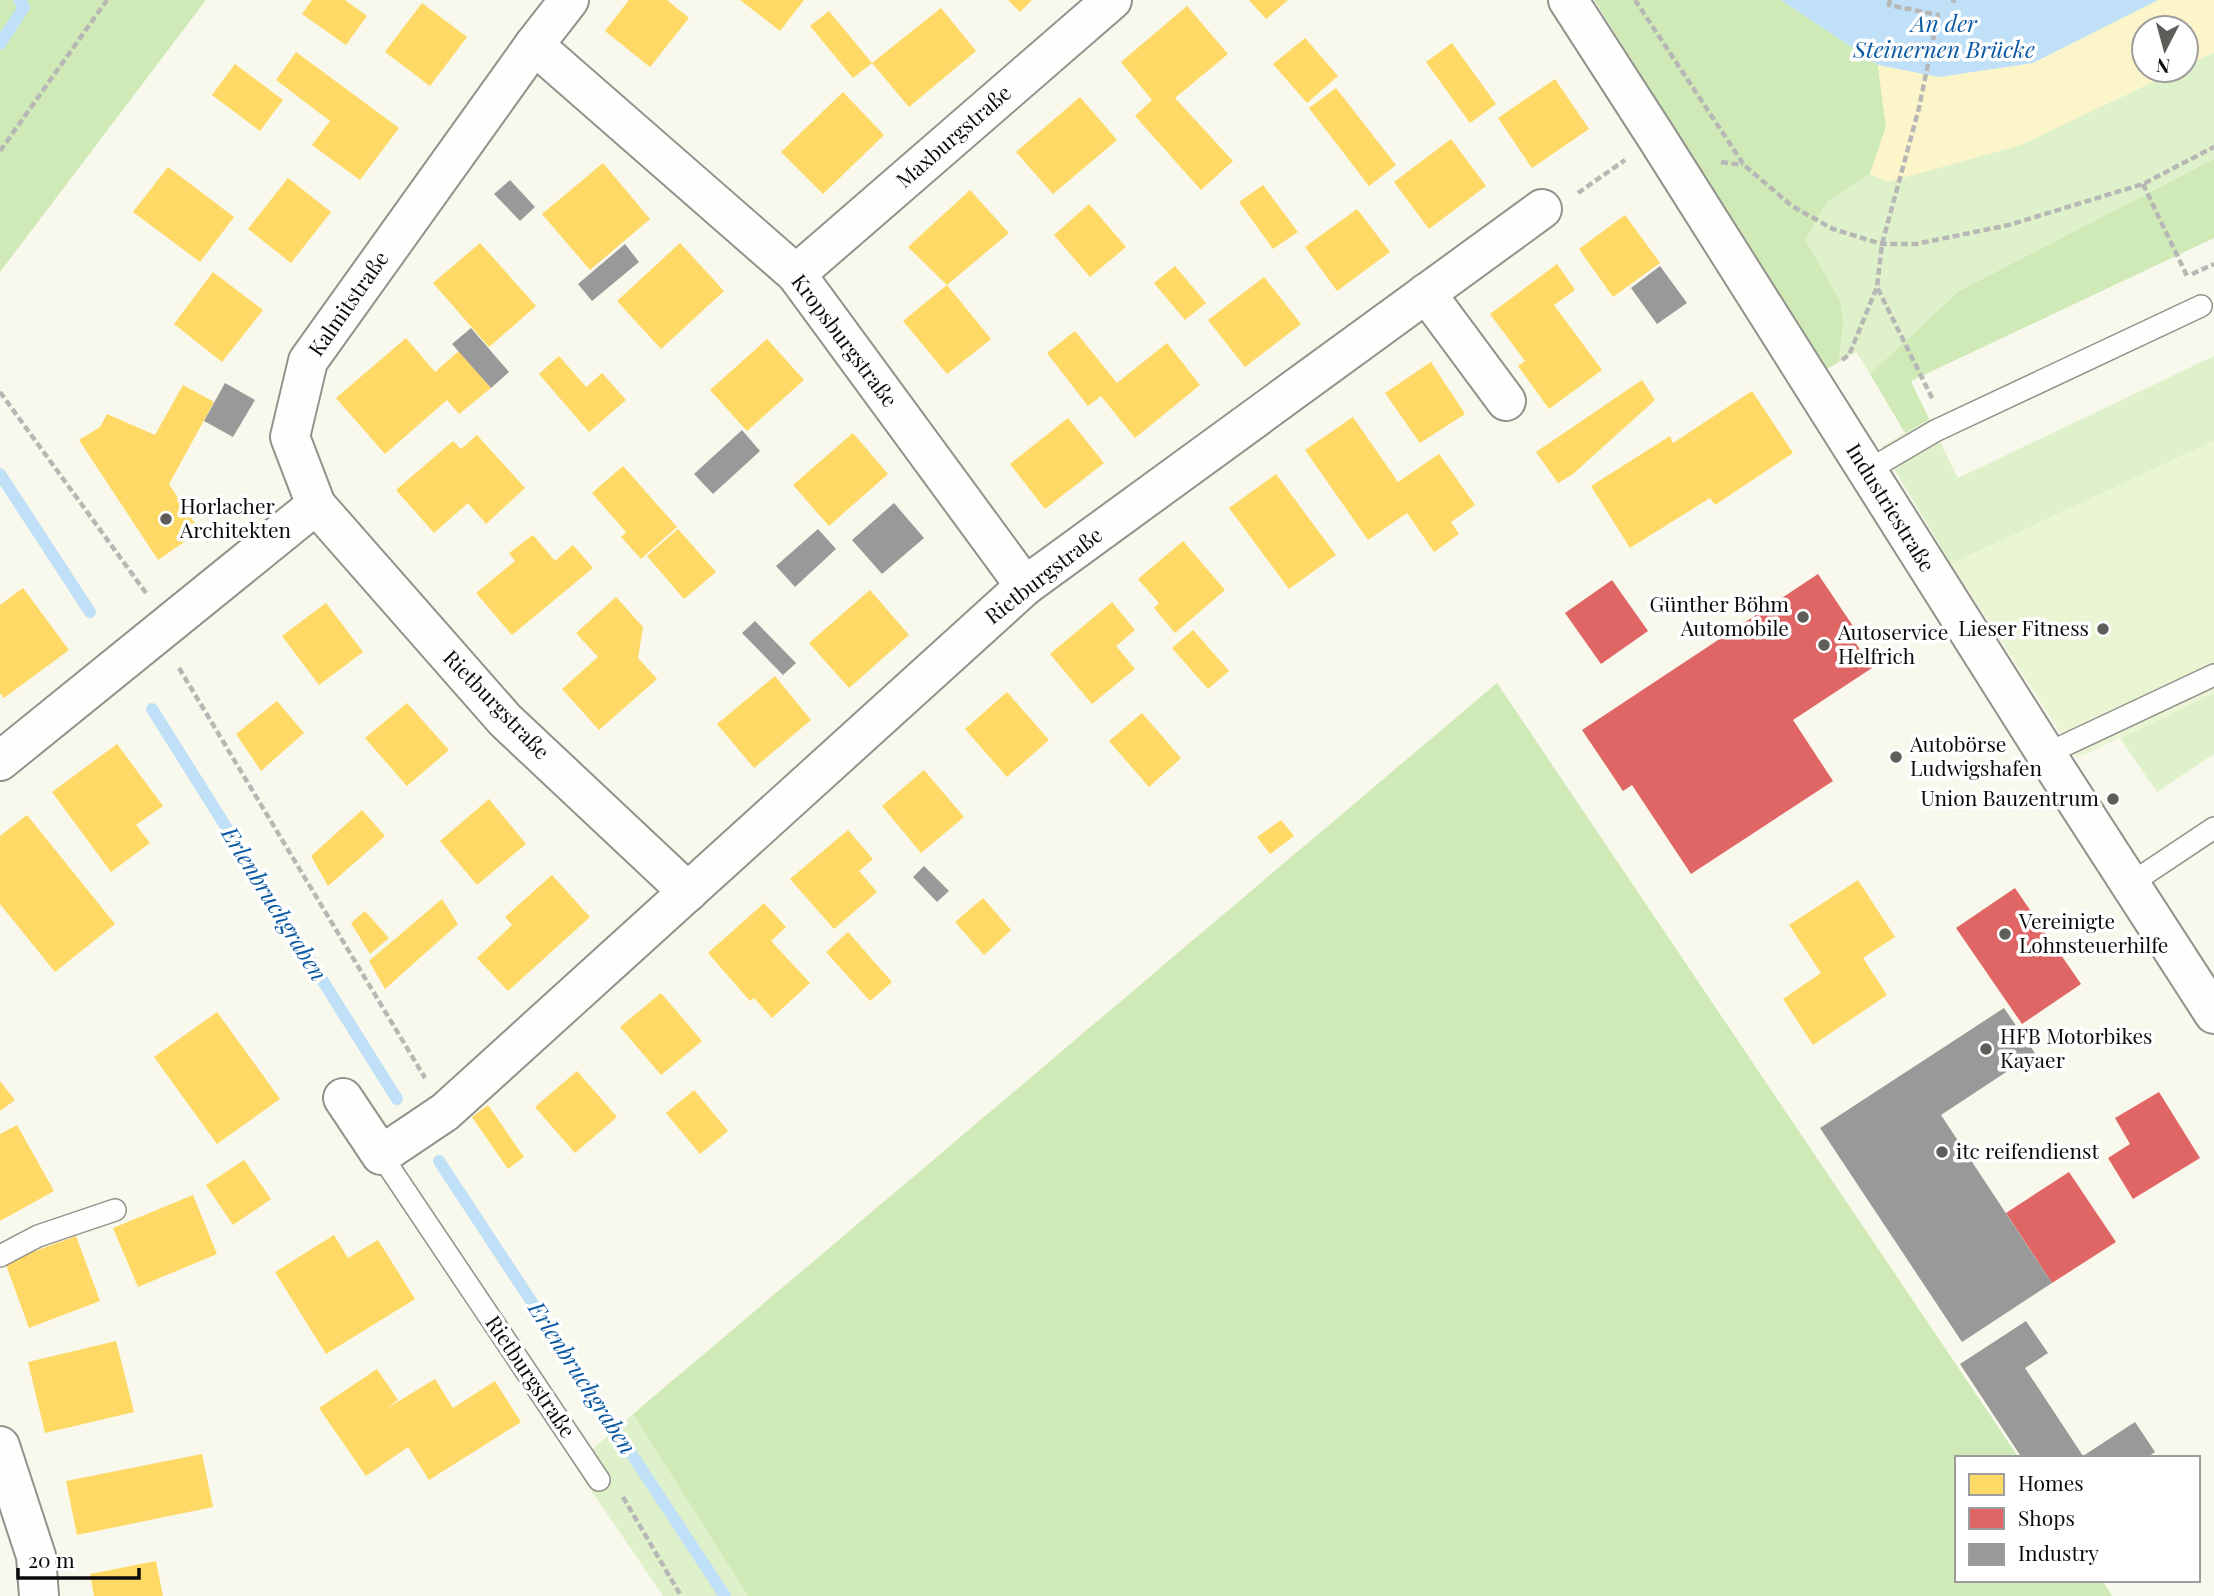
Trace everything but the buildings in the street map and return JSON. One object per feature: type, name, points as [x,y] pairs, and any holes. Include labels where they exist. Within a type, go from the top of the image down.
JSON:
[{"type":"street","name":"Kalmitstraße","points":[[316,505],[290,437],[308,361],[569,0]]},
{"type":"street","name":"Maxburgstraße","points":[[796,274],[1112,0]]},
{"type":"street","name":"Industriestraße","points":[[1568,0],[2214,1014]]},
{"type":"street","name":"Kropsburgstraße","points":[[534,45],[796,274],[1025,586]]},
{"type":"street","name":"Rietburgstraße","points":[[343,1098],[381,1154],[445,1112],[1025,586],[1542,208]]},
{"type":"street","points":[[1426,293],[1506,401]]},
{"type":"street","points":[[0,761],[316,505]]},
{"type":"street","name":"Rietburgstraße","points":[[316,505],[505,720],[688,892]]},
{"type":"street","points":[[0,1446],[36,1556],[39,1596]]},
{"type":"lane","points":[[1867,471],[1945,426],[2201,306]]},
{"type":"lane","points":[[2046,754],[2214,675]]},
{"type":"lane","points":[[2130,884],[2214,828]]},
{"type":"lane","name":"Rietburgstraße","points":[[381,1154],[599,1480]]},
{"type":"lane","points":[[0,1256],[38,1236],[115,1210]]},
{"type":"path","points":[[0,150],[107,0]]},
{"type":"path","points":[[1635,0],[1744,165],[1792,206],[1833,229],[1882,244],[1916,244],[2009,225],[2143,184],[2214,147]]},
{"type":"path","points":[[1849,355],[1877,286],[1882,244],[1919,108],[1938,15],[1889,5],[1890,0]]},
{"type":"path","points":[[1542,208],[1560,206],[1657,138]]},
{"type":"path","points":[[2143,184],[2187,276]]},
{"type":"path","points":[[1877,286],[1945,426]]},
{"type":"path","points":[[0,392],[164,629],[445,1112]]},
{"type":"path","points":[[599,1480],[622,1495],[681,1596]]},
{"type":"green space","points":[[0,0],[206,0],[0,272]]},
{"type":"green space","points":[[1594,0],[1781,0],[1878,65],[1886,127],[1870,174],[1827,202],[1805,240],[1840,301],[1843,322],[1839,362],[1825,370]]},
{"type":"green space","points":[[2214,52],[2214,159],[1959,291],[1870,374],[1856,352],[1839,362],[1843,322],[1805,240],[1827,202],[1870,174],[1888,182],[2105,105],[2148,84],[2200,84],[2200,59]]},
{"type":"green space","points":[[2214,159],[2214,238],[1911,381],[1929,419],[1905,433],[1870,374],[1959,291]]},
{"type":"green space","points":[[2214,356],[2214,441],[1951,564],[1881,447],[1929,419],[1958,478]]},
{"type":"green space","name":"Lieser Fitness","points":[[2214,441],[2214,693],[2077,758],[1951,564]]},
{"type":"green space","points":[[1497,683],[2018,1456],[1955,1456],[1955,1582],[2103,1582],[2112,1596],[748,1596],[633,1414]]},
{"type":"green space","points":[[2214,693],[2214,754],[2157,792],[2120,738]]},
{"type":"green space","points":[[633,1414],[748,1596],[663,1596],[574,1465]]},
{"type":"sand","points":[[2158,0],[2214,0],[2214,52],[2200,59],[2200,14],[2130,14]]},
{"type":"sand","points":[[2130,14],[2130,84],[2148,84],[2021,145],[1888,182],[1870,174],[1886,127],[1878,65],[1939,77],[2033,63]]},
{"type":"water","name":"An der Steinernen Brücke","points":[[1781,0],[2158,0],[2033,63],[1939,77],[1878,65]]},
{"type":"waterway","name":"Erlenbruchgraben","points":[[0,44],[24,7],[19,0]]},
{"type":"waterway","name":"Erlenbruchgraben","points":[[0,474],[90,612]]},
{"type":"waterway","name":"Erlenbruchgraben","points":[[152,709],[397,1099]]},
{"type":"waterway","name":"Erlenbruchgraben","points":[[439,1161],[725,1596]]},
{"type":"place","name":"Horlacher Architekten","points":[[166,519]]},
{"type":"place","name":"Günther Böhm Automobile","points":[[1803,617]]},
{"type":"place","name":"Lieser Fitness","points":[[2103,629]]},
{"type":"place","name":"Autoservice Helfrich","points":[[1824,645]]},
{"type":"place","name":"Autobörse Ludwigshafen","points":[[1896,757]]},
{"type":"place","name":"Union Bauzentrum","points":[[2113,799]]},
{"type":"place","name":"Vereinigte Lohnsteuerhilfe","points":[[2005,934]]},
{"type":"place","name":"HFB Motorbikes Kayaer","points":[[1986,1049]]},
{"type":"place","name":"itc reifendienst","points":[[1942,1152]]}]
